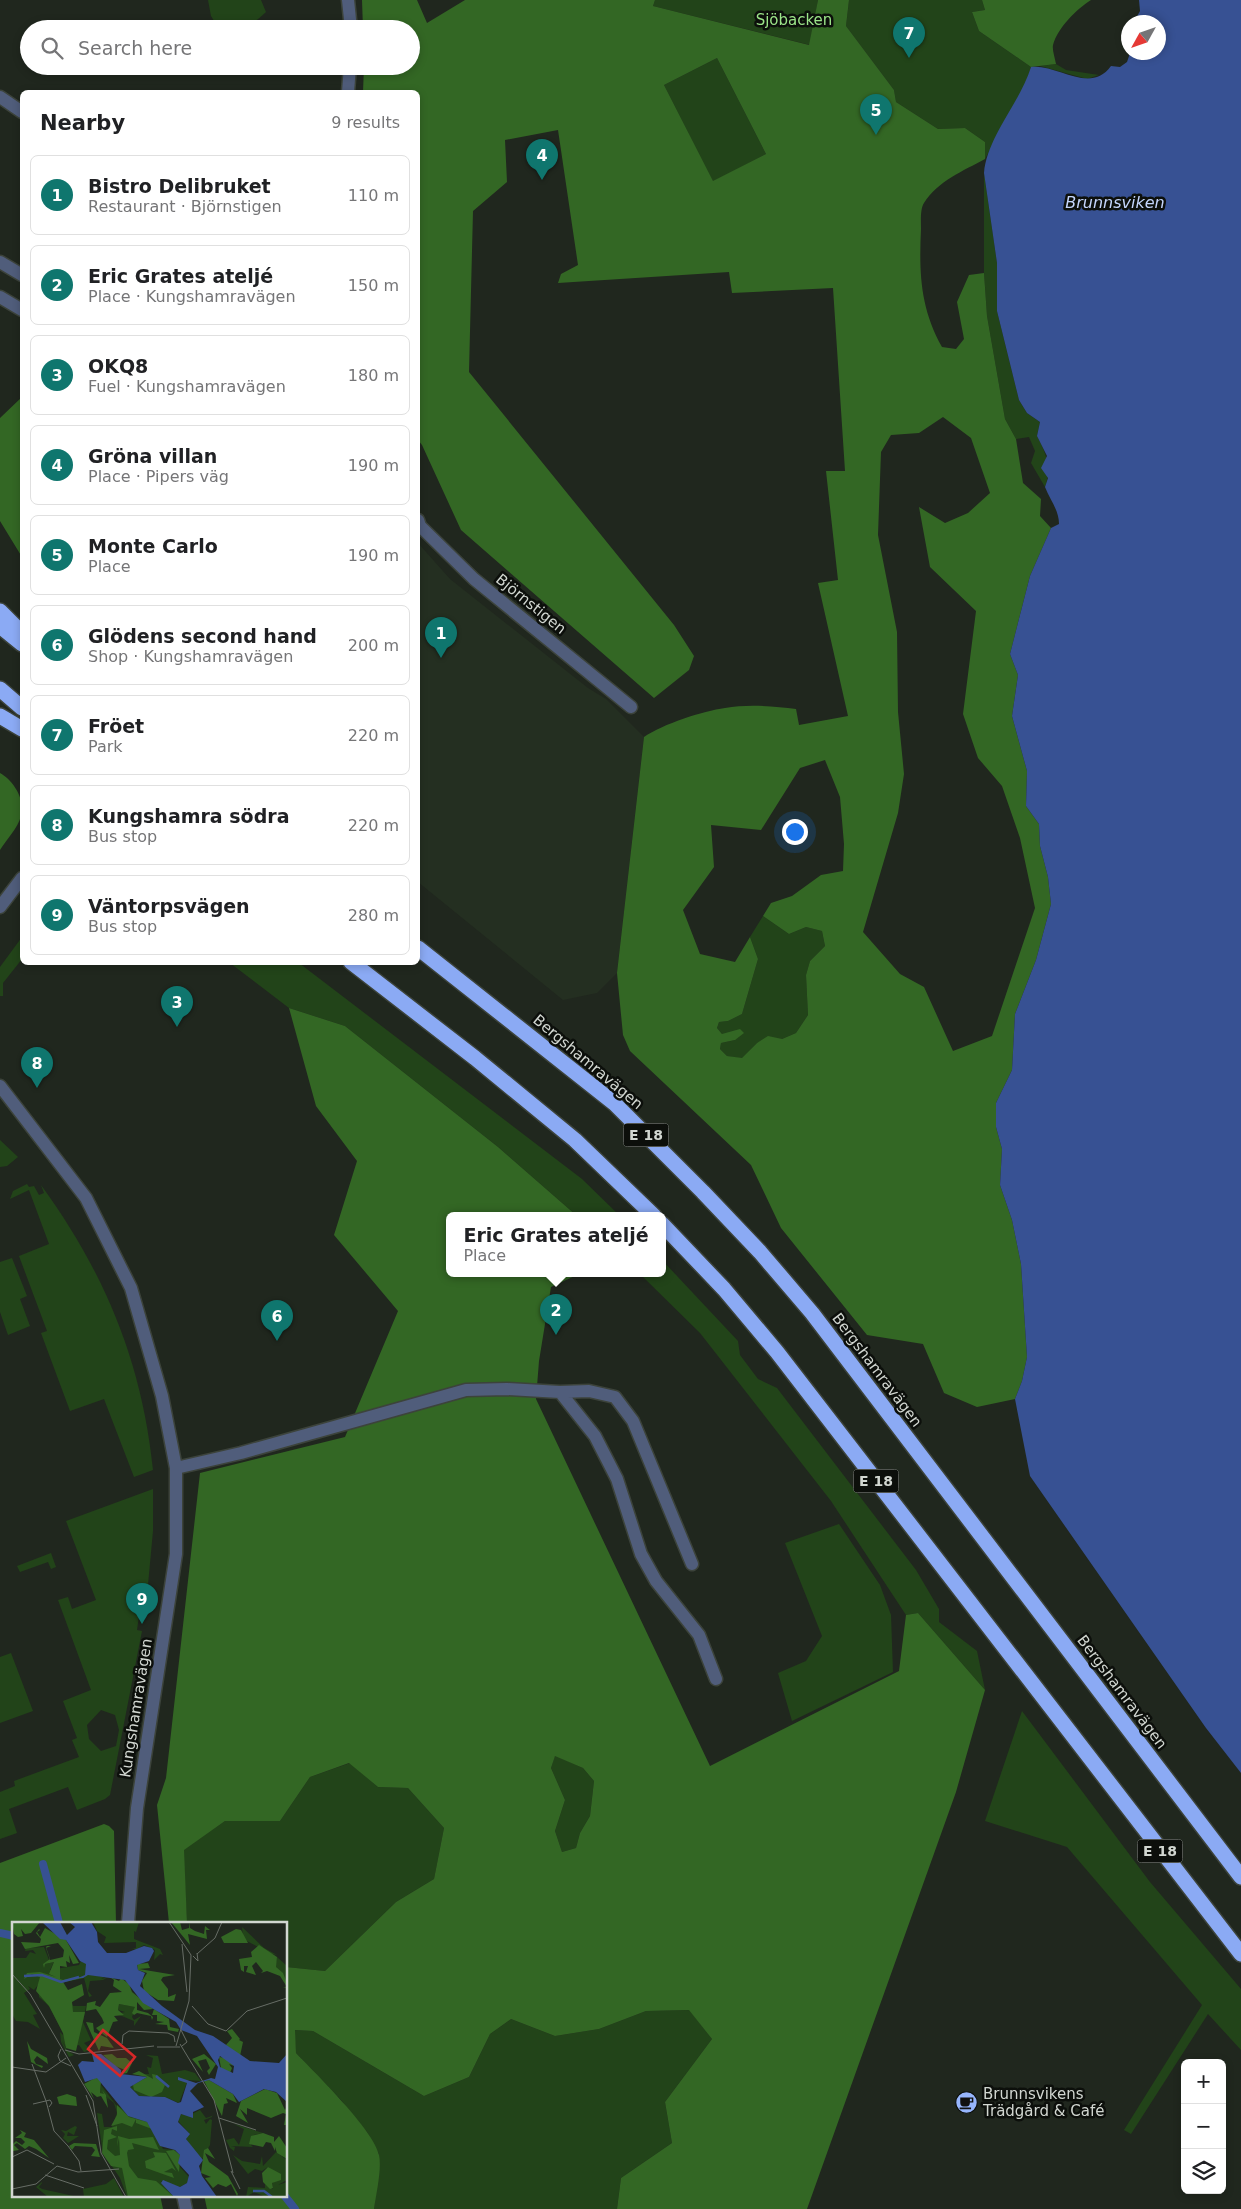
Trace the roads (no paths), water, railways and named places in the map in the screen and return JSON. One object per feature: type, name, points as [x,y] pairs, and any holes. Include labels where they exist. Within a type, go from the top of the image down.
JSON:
[{"type":"highway","points":[[0,610],[20,631]]},
{"type":"highway","points":[[0,626],[20,642]]},
{"type":"highway","points":[[0,689],[20,706]]},
{"type":"highway","points":[[0,716],[20,728]]},
{"type":"highway","name":"Bergshamravägen","points":[[420,950],[614,1103],[760,1252],[812,1313],[1241,1877]]},
{"type":"highway","points":[[355,965],[475,1058],[575,1140],[650,1212]]},
{"type":"highway","name":"E 18","points":[[666,1228],[724,1289],[777,1352],[1241,1954]]},
{"type":"street","points":[[348,0],[350,20]]},
{"type":"street","points":[[348,90],[349,75]]},
{"type":"street","points":[[0,97],[20,111]]},
{"type":"street","points":[[0,262],[20,273]]},
{"type":"street","points":[[0,297],[20,309]]},
{"type":"street","name":"Björnstigen","points":[[420,526],[474,579],[631,707]]},
{"type":"street","points":[[0,907],[20,881]]},
{"type":"street","name":"Kungshamravägen","points":[[0,1086],[86,1198],[131,1288],[162,1396],[176,1468],[176,1554],[138,1808],[128,1922]]},
{"type":"street","name":"Kungshamravägen","points":[[0,1098],[20,1114]]},
{"type":"street","points":[[176,1468],[241,1453],[466,1390],[589,1391],[615,1397],[634,1421],[692,1564]]},
{"type":"street","points":[[560,1392],[594,1436],[617,1479],[641,1554],[656,1581],[698,1635],[716,1679]]},
{"type":"street","points":[[183,2196],[186,2209]]},
{"type":"water","name":"Brunnsviken","points":[[1139,0],[1241,0],[1241,1773],[1206,1728],[1030,1476],[1015,1399],[1022,1381],[1027,1357],[1021,1264],[1012,1220],[1000,1185],[1002,1149],[996,1127],[996,1103],[1012,1070],[1015,1014],[1036,960],[1051,904],[1048,877],[1040,846],[1039,824],[1026,806],[1027,771],[1012,716],[1018,675],[1010,654],[1030,576],[1051,528],[1059,524],[1059,519],[1045,487],[1048,478],[1041,468],[1047,456],[1037,436],[1040,422],[1027,413],[1019,400],[997,311],[997,263],[984,173],[991,146],[1031,67],[1041,67],[1073,76],[1093,78],[1103,74],[1111,66],[1120,67],[1128,60],[1166,60],[1166,15],[1138,15],[1140,11]]},
{"type":"waterway","points":[[43,1864],[59,1922]]},
{"type":"waterway","points":[[0,1933],[12,1936]]},
{"type":"waterway","points":[[285,2196],[295,2209]]},
{"type":"place","name":"Fröet","points":[[909,58]]},
{"type":"place","name":"Monte Carlo","points":[[876,135]]},
{"type":"place","name":"Gröna villan","points":[[542,180]]},
{"type":"place","name":"Bistro Delibruket","points":[[441,658]]},
{"type":"place","name":"OKQ8","points":[[177,1027]]},
{"type":"place","name":"Kungshamra södra","points":[[37,1088]]},
{"type":"place","name":"Eric Grates ateljé","points":[[556,1335]]},
{"type":"place","name":"Glödens second hand","points":[[277,1341]]},
{"type":"place","name":"Väntorpsvägen","points":[[142,1624]]},
{"type":"place","name":"Brunnsvikens Trädgård & Café","points":[[967,2103]]},
{"type":"park label","name":"Sjöbacken","points":[[794,20]]}]
